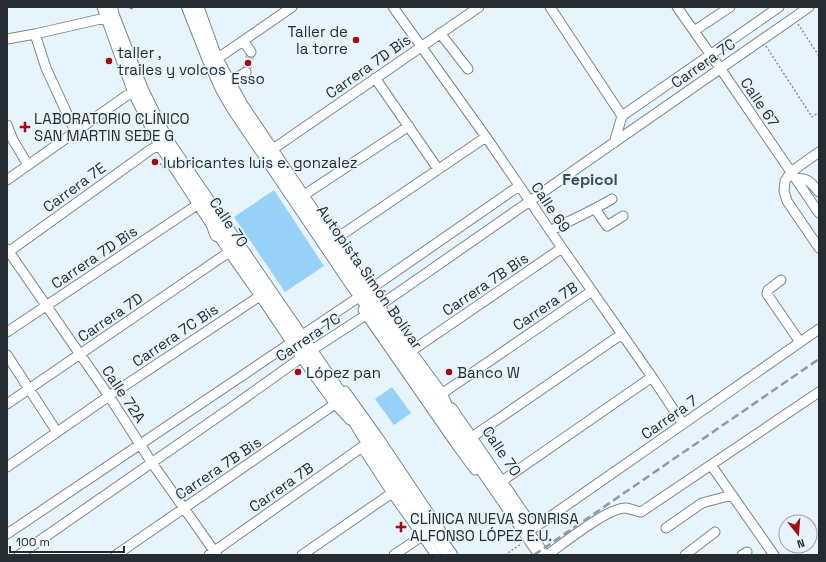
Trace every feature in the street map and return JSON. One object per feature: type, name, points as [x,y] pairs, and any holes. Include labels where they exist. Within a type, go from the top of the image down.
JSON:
[{"type":"highway","name":"Autopista Simón Bolívar","points":[[189,7],[222,87],[234,108],[362,295],[408,354],[438,396],[542,555]]},
{"type":"highway","points":[[108,12],[112,16],[141,90],[163,135],[201,202],[217,234]]},
{"type":"highway","points":[[273,149],[276,170]]},
{"type":"highway","points":[[286,185],[304,195]]},
{"type":"highway","points":[[201,202],[247,258],[299,338]]},
{"type":"highway","points":[[229,252],[247,258]]},
{"type":"highway","name":"Calle 70","points":[[299,338],[309,352]]},
{"type":"highway","points":[[309,352],[343,399],[365,441],[450,555]]},
{"type":"street","name":"Calle 70","points":[[102,7],[108,12],[133,93],[159,145],[201,202]]},
{"type":"street","points":[[116,7],[146,87],[172,138],[210,197],[252,255],[299,338]]},
{"type":"street","points":[[184,7],[205,62],[230,110],[347,287],[362,295]]},
{"type":"street","points":[[199,7],[217,57],[230,82],[242,103],[334,240],[362,295]]},
{"type":"street","points":[[217,57],[224,54],[292,7]]},
{"type":"street","name":"Calle 69","points":[[393,7],[486,137],[683,424]]},
{"type":"street","name":"Carrera 7D Bis","points":[[273,149],[478,7]]},
{"type":"street","points":[[550,7],[622,116],[614,142]]},
{"type":"street","name":"Calle 67","points":[[678,7],[819,213]]},
{"type":"street","points":[[694,31],[730,7]]},
{"type":"street","name":"Carrera 7C","points":[[622,116],[710,55],[769,10],[779,7]]},
{"type":"street","name":"Carrera 7C","points":[[19,555],[309,352],[373,310],[809,7]]},
{"type":"street","points":[[7,38],[34,34],[108,12]]},
{"type":"street","points":[[440,33],[468,68]]},
{"type":"street","points":[[34,34],[46,68],[75,131]]},
{"type":"street","points":[[243,41],[251,52]]},
{"type":"street","points":[[230,82],[246,72]]},
{"type":"street","points":[[375,78],[438,169]]},
{"type":"street","points":[[7,180],[75,131],[126,96],[133,93]]},
{"type":"street","points":[[7,125],[28,165]]},
{"type":"street","points":[[304,195],[409,126]]},
{"type":"street","points":[[334,240],[486,137]]},
{"type":"street","name":"Carrera 7E","points":[[8,251],[144,154],[159,145]]},
{"type":"street","points":[[819,152],[785,181],[784,191],[787,201],[819,248]]},
{"type":"street","points":[[793,175],[805,178],[819,192]]},
{"type":"street","name":"Carrera 7C","points":[[7,534],[299,338],[519,186]]},
{"type":"street","points":[[550,231],[612,199]]},
{"type":"street","name":"Carrera 7D Bis","points":[[7,332],[201,202]]},
{"type":"street","points":[[595,209],[607,226],[623,216]]},
{"type":"street","name":"Calle 70","points":[[217,234],[260,296],[299,338]]},
{"type":"street","name":"Carrera 7B Bis","points":[[408,354],[562,248]]},
{"type":"street","name":"Calle 72A","points":[[8,251],[109,396],[213,554]]},
{"type":"street","name":"Carrera 7D","points":[[7,404],[229,252]]},
{"type":"street","points":[[780,280],[768,290],[767,294],[800,342]]},
{"type":"street","name":"Carrera 7B","points":[[438,396],[592,291]]},
{"type":"street","name":"Carrera 7C Bis","points":[[7,467],[109,396],[260,296]]},
{"type":"street","points":[[373,310],[458,447],[535,555]]},
{"type":"street","name":"Carrera 7","points":[[534,528],[819,329]]},
{"type":"street","points":[[468,440],[622,334]]},
{"type":"street","name":"Calle 70","points":[[309,352],[336,404],[365,441],[392,493],[436,555]]},
{"type":"street","points":[[309,352],[378,437],[458,555]]},
{"type":"street","points":[[7,355],[57,432]]},
{"type":"street","points":[[502,481],[652,377]]},
{"type":"street","points":[[547,555],[600,517],[625,508],[641,512],[819,392]]},
{"type":"street","name":"Carrera 7B Bis","points":[[116,555],[336,404]]},
{"type":"street","name":"Calle 70","points":[[468,440],[502,481],[534,528]]},
{"type":"street","name":"Carrera 7B","points":[[213,554],[365,441]]},
{"type":"street","points":[[711,465],[774,555]]},
{"type":"street","points":[[302,555],[392,493]]},
{"type":"street","points":[[666,528],[702,502],[732,495]]},
{"type":"street","points":[[685,555],[715,532]]},
{"type":"street","points":[[394,555],[422,536]]},
{"type":"path","points":[[130,7],[131,10],[133,7]]},
{"type":"path","points":[[793,18],[819,56]]},
{"type":"path","points":[[762,39],[812,117],[819,112]]},
{"type":"path","points":[[505,555],[521,544]]},
{"type":"shaded area","points":[[274,190],[324,266],[285,292],[234,217]]},
{"type":"shaded area","points":[[392,387],[411,413],[394,425],[375,399]]},
{"type":"tunnel","points":[[246,72],[251,52]]},
{"type":"railway","points":[[534,555],[819,359]]},
{"type":"place","name":"Taller de la torre","points":[[356,40]]},
{"type":"place","name":"taller , trailes y volcos","points":[[109,61]]},
{"type":"place","name":"Esso","points":[[248,63]]},
{"type":"place","name":"LABORATORIO CLÍNICO SAN MARTIN SEDE G","points":[[25,127]]},
{"type":"place","name":"lubricantes luis e. gonzalez","points":[[155,162]]},
{"type":"place","name":"López pan","points":[[298,372]]},
{"type":"place","name":"Banco W","points":[[449,372]]},
{"type":"place","name":"CLÍNICA NUEVA SONRISA ALFONSO LÓPEZ E.U.","points":[[401,527]]},
{"type":"district","name":"Fepicol","points":[[590,179]]}]
